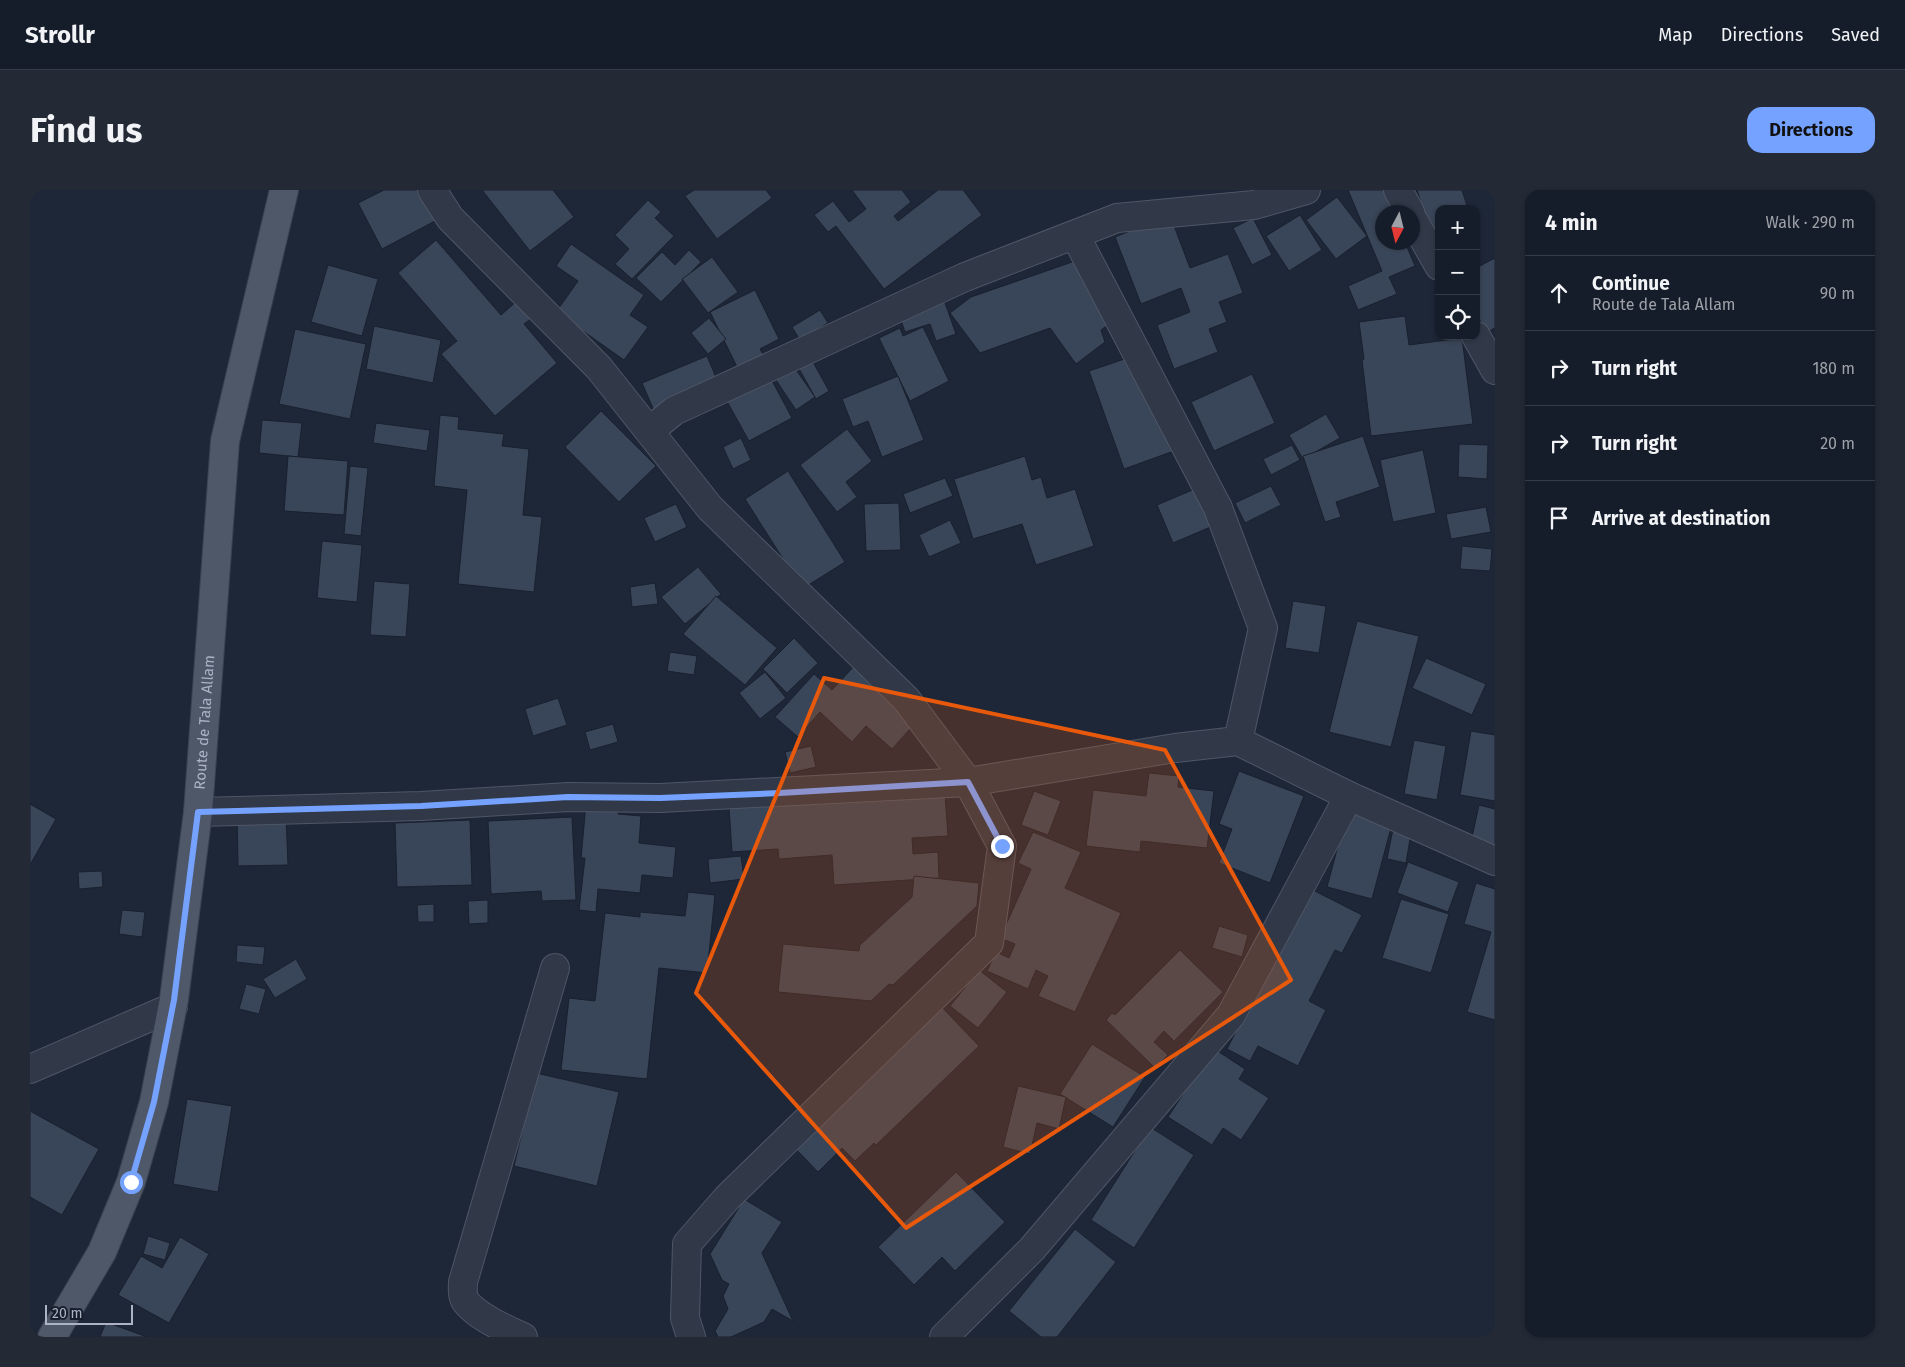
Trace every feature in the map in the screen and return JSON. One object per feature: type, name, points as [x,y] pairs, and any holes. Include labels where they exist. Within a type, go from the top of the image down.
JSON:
[{"type":"main road","points":[[225,441],[284,190]]},
{"type":"main road","points":[[225,441],[302,190]]},
{"type":"main road","name":"Route de Tala Allam","points":[[52,1337],[102,1252],[131,1182],[154,1102],[172,1007],[198,812],[225,441]]},
{"type":"street","points":[[432,190],[450,218],[599,368],[710,508],[906,699],[968,782],[1002,846],[989,943],[727,1198],[687,1244],[685,1318],[691,1337]]},
{"type":"street","points":[[651,433],[658,424],[674,411],[965,277],[1116,218],[1254,205],[1306,190]]},
{"type":"street","points":[[1398,190],[1406,205]]},
{"type":"street","points":[[1420,232],[1435,259]]},
{"type":"street","points":[[1075,235],[1218,508],[1262,628],[1238,742]]},
{"type":"street","points":[[1478,340],[1495,370]]},
{"type":"street","points":[[198,812],[421,806],[568,797],[660,798],[968,782],[1175,748],[1238,742],[1349,796],[1495,861]]},
{"type":"street","points":[[944,1337],[1032,1249],[1231,1015],[1349,796]]},
{"type":"street","points":[[523,1337],[508,1331],[474,1309],[464,1298],[463,1282],[555,968]]},
{"type":"street","points":[[30,1069],[172,1007]]},
{"type":"highlighted area","points":[[824,678],[1165,750],[1291,980],[906,1228],[696,993]]},
{"type":"building","points":[[384,190],[421,190],[437,220],[382,249],[358,203]]},
{"type":"building","points":[[482,190],[553,190],[574,217],[530,251]]},
{"type":"building","points":[[694,190],[766,190],[772,198],[717,239],[685,196]]},
{"type":"building","points":[[852,190],[902,190],[911,202],[894,216],[898,221],[938,190],[963,190],[982,215],[884,289],[836,226],[828,232],[814,215],[833,201],[849,222],[866,209]]},
{"type":"building","points":[[1348,190],[1390,190],[1397,205],[1375,205],[1375,250],[1408,250],[1415,266],[1389,277],[1397,294],[1358,310],[1348,286],[1382,271]]},
{"type":"building","points":[[1417,190],[1462,190],[1467,205],[1435,205],[1435,246]]},
{"type":"building","points":[[1337,197],[1367,236],[1336,259],[1306,220]]},
{"type":"building","points":[[648,200],[661,212],[655,218],[674,236],[632,279],[615,264],[629,249],[615,235]]},
{"type":"building","points":[[1170,215],[1190,268],[1228,254],[1243,293],[1219,302],[1227,322],[1209,329],[1218,352],[1174,369],[1157,325],[1190,312],[1181,288],[1141,304],[1115,237]]},
{"type":"building","points":[[1300,215],[1322,250],[1289,271],[1266,236]]},
{"type":"building","points":[[1253,218],[1272,255],[1252,265],[1233,228]]},
{"type":"building","points":[[436,240],[501,315],[518,300],[532,318],[524,324],[557,363],[495,416],[441,354],[457,341],[398,273]]},
{"type":"building","points":[[571,244],[644,295],[630,315],[648,327],[624,360],[556,312],[578,281],[556,266]]},
{"type":"building","points":[[689,250],[701,262],[661,302],[636,278],[662,252],[675,265]]},
{"type":"building","points":[[712,257],[738,292],[708,313],[682,279]]},
{"type":"building","points":[[1495,258],[1495,328],[1487,332],[1480,321],[1480,266]]},
{"type":"building","points":[[1075,261],[1115,320],[1101,330],[1105,342],[1076,364],[1050,328],[980,353],[950,313],[971,297]]},
{"type":"building","points":[[328,265],[378,279],[362,336],[311,322]]},
{"type":"building","points":[[755,290],[779,339],[760,349],[766,360],[740,373],[710,312]]},
{"type":"building","points":[[943,297],[956,334],[936,341],[930,324],[905,332],[898,312]]},
{"type":"building","points":[[820,310],[828,323],[800,340],[792,327]]},
{"type":"building","points":[[1405,316],[1409,345],[1462,340],[1473,424],[1371,436],[1359,322]]},
{"type":"building","points":[[709,318],[726,339],[708,354],[691,333]]},
{"type":"building","points":[[374,326],[441,340],[433,383],[366,369]]},
{"type":"building","points":[[923,327],[949,381],[910,401],[879,338],[900,328],[903,336]]},
{"type":"building","points":[[295,329],[366,344],[350,419],[279,404]]},
{"type":"building","points":[[1151,350],[1185,447],[1124,469],[1089,371]]},
{"type":"building","points":[[707,356],[720,387],[656,415],[642,383]]},
{"type":"building","points":[[812,360],[829,391],[816,399],[798,367]]},
{"type":"building","points":[[790,361],[815,397],[796,410],[772,374]]},
{"type":"building","points":[[768,373],[792,418],[749,441],[724,396]]},
{"type":"building","points":[[1252,374],[1275,423],[1214,451],[1191,402]]},
{"type":"building","points":[[898,376],[924,440],[882,457],[868,421],[853,427],[842,399]]},
{"type":"building","points":[[601,411],[656,466],[619,502],[565,447]]},
{"type":"building","points":[[1326,414],[1340,438],[1303,459],[1289,435]]},
{"type":"building","points":[[440,415],[459,417],[458,429],[504,434],[502,446],[529,449],[523,515],[542,517],[534,592],[458,584],[467,490],[434,486]]},
{"type":"building","points":[[262,420],[302,423],[298,457],[259,453]]},
{"type":"building","points":[[376,423],[430,430],[427,451],[373,443]]},
{"type":"building","points":[[847,429],[872,461],[846,482],[857,497],[837,512],[800,465]]},
{"type":"building","points":[[1363,436],[1380,487],[1336,502],[1341,517],[1325,522],[1303,456]]},
{"type":"building","points":[[741,438],[751,460],[733,469],[723,447]]},
{"type":"building","points":[[1459,444],[1488,445],[1487,479],[1458,477]]},
{"type":"building","points":[[1292,445],[1300,460],[1271,475],[1263,459]]},
{"type":"building","points":[[1423,450],[1436,513],[1393,522],[1380,460]]},
{"type":"building","points":[[288,456],[348,461],[344,515],[284,511]]},
{"type":"building","points":[[1025,456],[1032,480],[1041,477],[1047,498],[1075,489],[1094,546],[1036,565],[1022,524],[973,539],[954,479]]},
{"type":"building","points":[[350,466],[368,468],[361,536],[344,534]]},
{"type":"building","points":[[788,471],[845,562],[802,589],[745,499]]},
{"type":"building","points":[[945,478],[953,496],[910,513],[903,494]]},
{"type":"building","points":[[1204,485],[1220,523],[1173,543],[1157,505]]},
{"type":"building","points":[[1271,486],[1281,505],[1245,523],[1235,503]]},
{"type":"building","points":[[899,503],[901,550],[866,551],[864,504]]},
{"type":"building","points":[[676,504],[687,527],[655,542],[644,518]]},
{"type":"building","points":[[1486,507],[1491,532],[1451,539],[1446,514]]},
{"type":"building","points":[[950,520],[961,543],[929,557],[919,535]]},
{"type":"building","points":[[322,541],[362,545],[357,602],[317,598]]},
{"type":"building","points":[[1462,546],[1492,549],[1490,571],[1460,569]]},
{"type":"building","points":[[698,567],[721,594],[685,624],[661,597]]},
{"type":"building","points":[[374,581],[410,584],[406,637],[370,635]]},
{"type":"building","points":[[655,583],[658,604],[632,607],[630,587]]},
{"type":"building","points":[[716,596],[777,648],[745,685],[683,634]]},
{"type":"building","points":[[1293,601],[1326,606],[1319,653],[1285,648]]},
{"type":"building","points":[[1357,621],[1419,636],[1391,747],[1329,732]]},
{"type":"building","points":[[794,638],[818,663],[787,693],[763,669]]},
{"type":"building","points":[[670,652],[697,656],[694,675],[667,671]]},
{"type":"building","points":[[1426,658],[1486,684],[1472,715],[1412,688]]},
{"type":"building","points":[[856,664],[918,720],[892,749],[866,726],[852,742],[820,712],[798,737],[775,717],[814,674],[832,690]]},
{"type":"building","points":[[765,672],[786,698],[760,719],[739,693]]},
{"type":"building","points":[[558,698],[567,725],[533,736],[525,709]]},
{"type":"building","points":[[613,724],[618,742],[590,750],[585,732]]},
{"type":"building","points":[[1471,731],[1495,735],[1495,801],[1460,795]]},
{"type":"building","points":[[1414,740],[1446,746],[1437,800],[1404,794]]},
{"type":"building","points":[[811,746],[816,767],[790,773],[785,752]]},
{"type":"building","points":[[1239,771],[1304,796],[1270,883],[1219,863],[1232,829],[1219,824]]},
{"type":"building","points":[[1149,773],[1179,776],[1178,787],[1214,791],[1207,848],[1141,841],[1140,852],[1086,846],[1093,790],[1146,796]]},
{"type":"building","points":[[1034,791],[1061,801],[1048,835],[1021,825]]},
{"type":"building","points":[[945,794],[948,836],[912,838],[913,854],[938,852],[939,878],[834,885],[832,855],[779,859],[778,849],[732,852],[729,808]]},
{"type":"building","points":[[30,804],[56,819],[30,865]]},
{"type":"building","points":[[586,804],[619,807],[618,814],[641,816],[639,843],[676,847],[673,878],[642,875],[640,893],[598,889],[596,912],[579,910],[585,858],[581,858]]},
{"type":"building","points":[[1479,805],[1495,809],[1495,852],[1470,846]]},
{"type":"building","points":[[1347,812],[1392,824],[1372,899],[1327,887]]},
{"type":"building","points":[[286,815],[288,865],[238,866],[237,817]]},
{"type":"building","points":[[572,817],[576,900],[542,901],[541,891],[491,894],[488,821]]},
{"type":"building","points":[[470,820],[472,885],[397,887],[395,823]]},
{"type":"building","points":[[1393,829],[1411,833],[1406,863],[1387,859]]},
{"type":"building","points":[[1033,832],[1081,852],[1065,888],[1121,913],[1075,1012],[1038,996],[1048,976],[1036,970],[1028,989],[987,971],[996,952],[1009,958],[1015,944],[1000,938],[1031,869],[1018,863]]},
{"type":"building","points":[[741,856],[744,879],[710,883],[708,859]]},
{"type":"building","points":[[1408,862],[1459,882],[1448,912],[1397,893]]},
{"type":"building","points":[[102,871],[103,887],[79,889],[78,872]]},
{"type":"building","points":[[914,876],[979,883],[977,906],[893,985],[889,984],[871,1001],[778,992],[783,944],[859,951],[860,945],[912,897]]},
{"type":"building","points":[[1476,883],[1495,889],[1495,1020],[1467,1012],[1491,932],[1464,924]]},
{"type":"building","points":[[1309,888],[1362,915],[1342,953],[1335,950],[1309,1001],[1326,1010],[1298,1066],[1258,1046],[1250,1061],[1227,1049]]},
{"type":"building","points":[[688,892],[715,895],[707,973],[659,968],[647,1079],[561,1070],[569,998],[595,1001],[605,913],[640,917],[640,912],[685,916]]},
{"type":"building","points":[[1401,899],[1449,914],[1431,973],[1382,958]]},
{"type":"building","points":[[488,900],[488,923],[469,924],[468,901]]},
{"type":"building","points":[[434,904],[434,922],[418,922],[417,905]]},
{"type":"building","points":[[122,910],[145,912],[142,937],[119,934]]},
{"type":"building","points":[[1219,926],[1248,935],[1242,957],[1212,948]]},
{"type":"building","points":[[237,945],[265,947],[263,965],[236,962]]},
{"type":"building","points":[[1180,950],[1223,992],[1174,1041],[1164,1031],[1154,1042],[1168,1055],[1155,1068],[1106,1020],[1112,1013],[1115,1015]]},
{"type":"building","points":[[296,959],[307,979],[275,998],[263,979]]},
{"type":"building","points":[[979,970],[1007,992],[978,1028],[950,1006]]},
{"type":"building","points":[[246,984],[266,989],[259,1014],[239,1009]]},
{"type":"building","points":[[937,1002],[979,1046],[876,1145],[874,1143],[855,1161],[842,1148],[818,1172],[789,1142]]},
{"type":"building","points":[[1092,1044],[1145,1077],[1113,1127],[1060,1094]]},
{"type":"building","points":[[1213,1048],[1245,1069],[1239,1079],[1269,1098],[1241,1140],[1223,1128],[1212,1145],[1168,1117]]},
{"type":"building","points":[[536,1073],[619,1092],[597,1186],[514,1166]]},
{"type":"building","points":[[1018,1086],[1066,1097],[1059,1129],[1037,1123],[1030,1154],[1003,1147]]},
{"type":"building","points":[[187,1099],[232,1106],[218,1192],[173,1184]]},
{"type":"building","points":[[30,1111],[99,1149],[62,1215],[30,1197]]},
{"type":"building","points":[[1150,1127],[1194,1155],[1134,1248],[1091,1220]]},
{"type":"building","points":[[956,1172],[1005,1222],[955,1271],[942,1257],[914,1285],[878,1247]]},
{"type":"building","points":[[744,1199],[782,1222],[762,1253],[793,1321],[772,1309],[764,1322],[731,1337],[718,1337],[715,1331],[728,1309],[723,1296],[729,1284],[722,1280],[710,1254]]},
{"type":"building","points":[[1075,1229],[1116,1262],[1057,1337],[1041,1337],[1009,1311]]},
{"type":"building","points":[[148,1236],[170,1243],[165,1260],[143,1254]]},
{"type":"building","points":[[180,1237],[209,1254],[169,1323],[118,1295],[141,1256],[162,1268]]},
{"type":"building","points":[[106,1322],[147,1337],[100,1337]]},
{"type":"route","points":[[131,1182],[154,1102],[174,1000],[198,812],[421,806],[568,797],[660,798],[968,782],[1002,846]]}]
